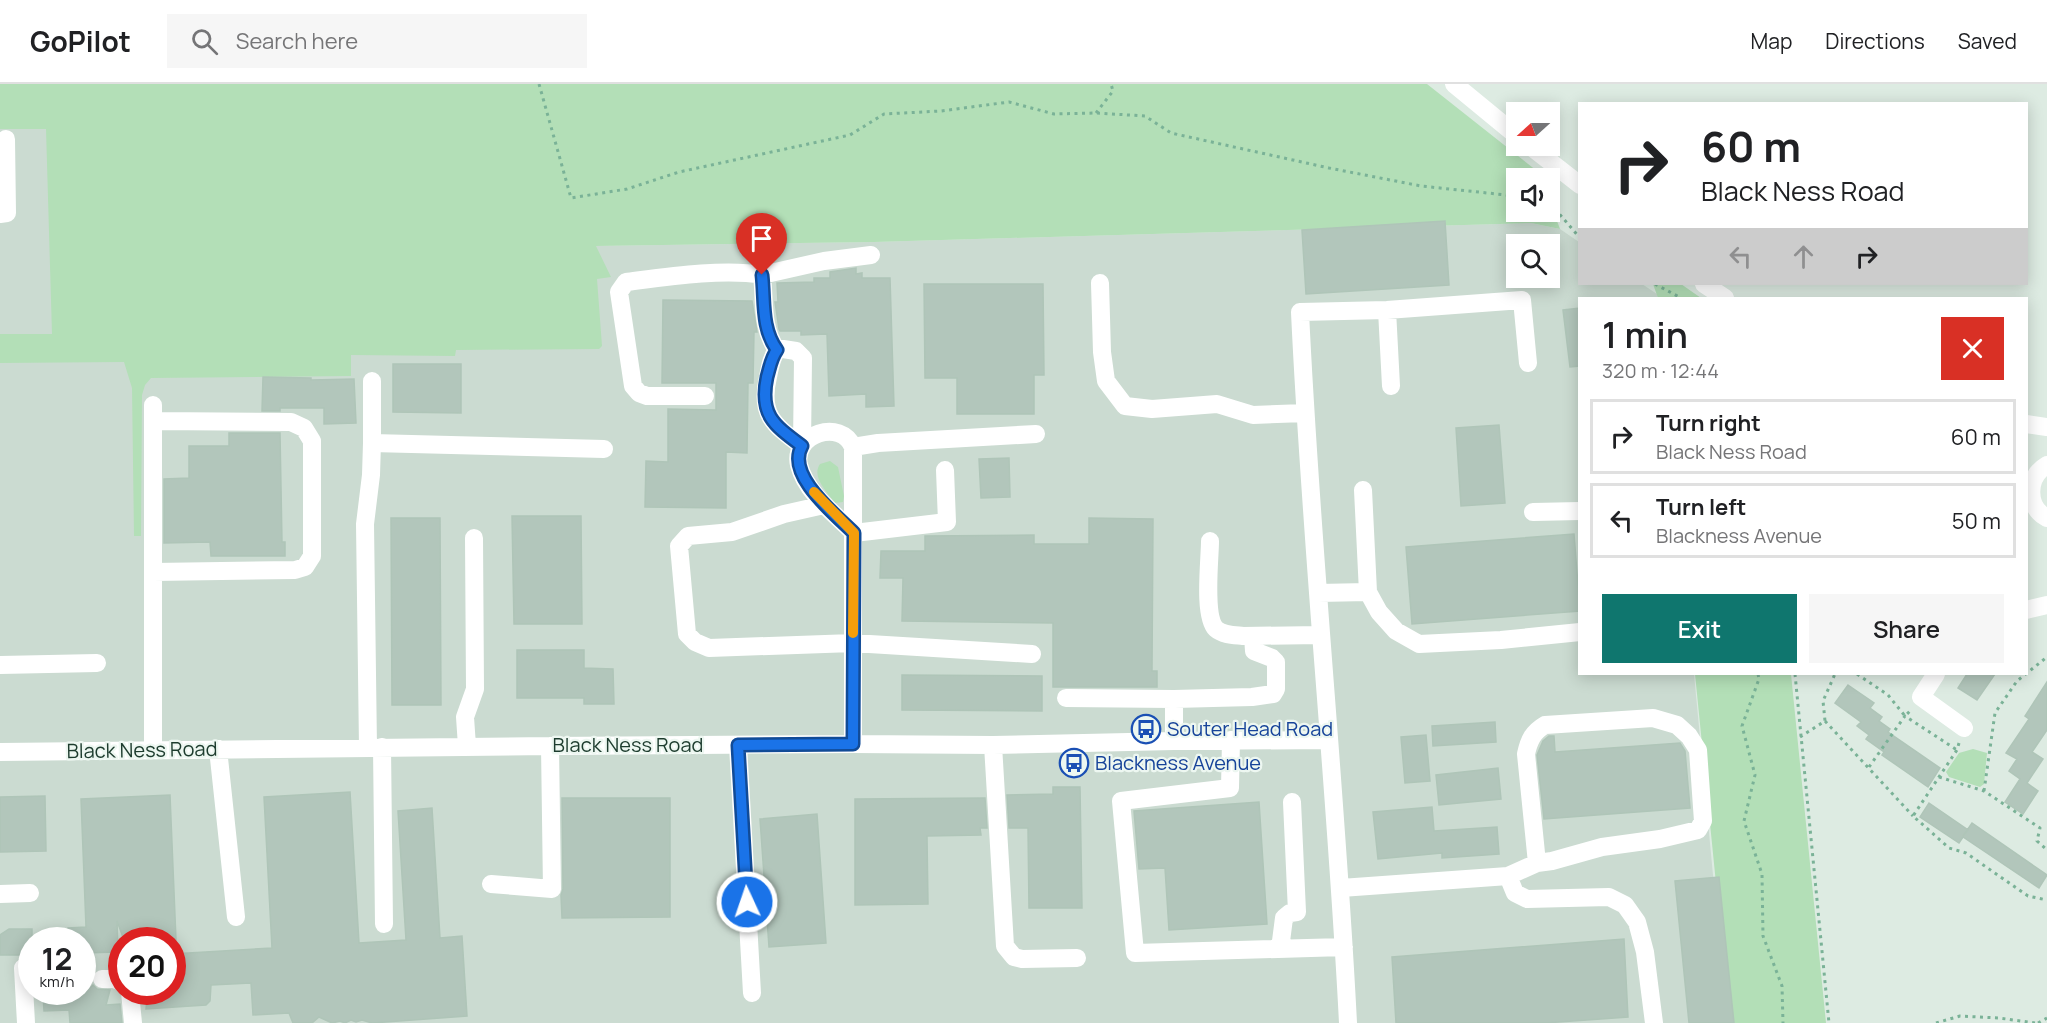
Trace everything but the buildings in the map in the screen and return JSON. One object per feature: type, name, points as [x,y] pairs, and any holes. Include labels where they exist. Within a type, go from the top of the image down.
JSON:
[{"type":"street","points":[[1454,84],[1506,127]]},
{"type":"street","points":[[0,214],[7,213],[6,139]]},
{"type":"street","points":[[1543,156],[1578,183]]},
{"type":"street","points":[[705,396],[647,396],[639,393],[633,386],[619,292],[626,282],[720,274],[762,275],[824,261],[871,255]]},
{"type":"street","points":[[762,275],[765,323],[769,339],[777,350]]},
{"type":"street","points":[[1100,283],[1102,352],[1106,381],[1125,406],[1152,409],[1217,404],[1254,416],[1305,413]]},
{"type":"street","points":[[1706,285],[1724,297]]},
{"type":"street","points":[[1348,1023],[1341,888],[1320,636],[1300,312],[1387,310],[1521,300],[1528,363]]},
{"type":"street","points":[[1387,310],[1391,386]]},
{"type":"street","points":[[777,350],[772,357],[765,387],[766,412],[774,424],[802,446]]},
{"type":"street","points":[[777,350],[796,351],[804,358],[802,446]]},
{"type":"street","points":[[372,381],[371,475],[365,524],[384,924]]},
{"type":"street","points":[[153,572],[295,570],[305,567],[312,556],[312,441],[304,428],[291,422],[153,413],[153,572],[153,750]]},
{"type":"street","points":[[2028,424],[2047,427]]},
{"type":"street","points":[[853,744],[854,533],[853,447],[844,435],[826,432],[809,437],[799,452],[799,466],[809,485],[824,504],[854,533]]},
{"type":"street","points":[[853,447],[878,443],[1036,434]]},
{"type":"street","points":[[372,444],[604,449]]},
{"type":"street","points":[[2047,465],[2035,476],[2031,487],[2031,498],[2036,508],[2047,518]]},
{"type":"street","points":[[854,533],[947,522],[945,471]]},
{"type":"street","points":[[1363,490],[1368,592],[1379,612],[1396,631],[1419,644],[1500,640],[1578,632]]},
{"type":"street","points":[[824,504],[784,514],[732,532],[688,536],[682,540],[678,546],[687,634],[695,642],[709,648],[853,643],[1032,654]]},
{"type":"street","points":[[1533,512],[1578,511]]},
{"type":"street","points":[[467,746],[465,717],[475,689],[474,538]]},
{"type":"street","points":[[1210,541],[1209,600],[1213,625],[1222,632],[1253,636],[1320,636]]},
{"type":"street","points":[[1318,592],[1368,592]]},
{"type":"street","points":[[2028,610],[2047,605]]},
{"type":"street","points":[[1066,698],[1174,699],[1252,697],[1273,694],[1276,689],[1276,663],[1272,658],[1254,651],[1253,636]]},
{"type":"street","points":[[0,665],[97,663]]},
{"type":"street","points":[[1935,675],[1921,697],[1964,728]]},
{"type":"street","points":[[1174,699],[1174,741]]},
{"type":"street","points":[[1341,888],[1508,876],[1537,863],[1602,847],[1660,839],[1698,830],[1703,821],[1698,750],[1689,736],[1677,725],[1653,718],[1545,725],[1535,731],[1529,741],[1526,754],[1537,863]]},
{"type":"street","points":[[1231,740],[1230,788],[1121,801],[1135,953],[1344,947]]},
{"type":"street","name":"Black Ness Road","points":[[0,752],[467,746],[993,745],[1328,740]]},
{"type":"street","points":[[738,745],[752,993]]},
{"type":"street","points":[[993,745],[1005,946],[1014,957],[1022,959],[1077,958]]},
{"type":"street","points":[[491,884],[552,889],[550,746]]},
{"type":"street","points":[[218,749],[236,917]]},
{"type":"street","points":[[1280,949],[1284,918],[1290,913],[1297,912],[1292,802]]},
{"type":"street","points":[[1508,876],[1515,893],[1527,899],[1609,897],[1625,904],[1637,922],[1645,952],[1654,1023]]},
{"type":"street","points":[[0,894],[30,893]]},
{"type":"street","points":[[102,979],[108,978]]},
{"type":"street","points":[[25,1005],[26,1023]]},
{"type":"street","points":[[131,1005],[133,1023]]},
{"type":"path","points":[[538,84],[571,198],[627,189],[701,167],[850,135],[884,114],[940,111],[1009,102],[1053,114],[1096,113],[1145,116],[1171,133],[1329,168],[1421,186],[1506,195]]},
{"type":"path","points":[[1096,113],[1113,91],[1111,84]]},
{"type":"path","points":[[1560,215],[1578,236]]},
{"type":"path","points":[[1657,285],[1679,297]]},
{"type":"path","points":[[2028,672],[2047,657]]},
{"type":"path","points":[[1758,675],[1759,679],[1742,726],[1755,775],[1744,821],[1762,873],[1763,936],[1782,986],[1783,1023]]},
{"type":"path","points":[[1795,675],[1828,1023]]},
{"type":"path","points":[[1835,675],[1823,701],[1825,721],[1913,816],[1949,848],[1966,853],[2028,896],[2047,900]]},
{"type":"path","points":[[1858,675],[1888,695],[1905,716],[1957,750]]},
{"type":"path","points":[[1984,791],[1995,713],[2017,681],[2024,675]]},
{"type":"path","points":[[1869,767],[1921,697]]},
{"type":"path","points":[[1800,737],[1825,721]]},
{"type":"path","points":[[1913,816],[1957,750],[1964,728]]},
{"type":"path","points":[[1939,777],[1984,791],[2040,828],[2037,841],[2047,850]]},
{"type":"path","points":[[1936,1023],[1960,1016],[2037,1023],[2047,1018]]},
{"type":"path","points":[[1993,1023],[2000,1018]]},
{"type":"shaded area","points":[[0,84],[596,246],[874,242],[1531,223],[1560,229],[1578,241],[1578,285],[1644,285],[1657,294],[1658,297],[1578,297],[1578,675],[1694,675],[1727,1023],[0,1023]]},
{"type":"green space","points":[[0,84],[1427,84],[1506,146],[1506,156],[1518,156],[1533,168],[1506,168],[1506,222],[1557,222],[1560,229],[1531,223],[874,242],[596,246],[611,277],[597,279],[602,346],[599,349],[456,350],[455,356],[351,355],[351,376],[151,378],[145,385],[142,395],[141,536],[134,536],[132,388],[124,362],[0,363],[0,334],[52,334],[46,129],[0,129]]},
{"type":"green space","points":[[1653,285],[1682,285],[1700,297],[1658,297]]},
{"type":"green space","points":[[830,461],[838,467],[844,496],[843,502],[835,503],[824,489],[817,474],[820,464]]},
{"type":"green space","points":[[1695,675],[1791,675],[1826,1023],[1730,1023]]},
{"type":"green space","points":[[1973,749],[1987,753],[1984,784],[1980,787],[1949,777],[1946,772],[1959,753]]},
{"type":"slow traffic","points":[[814,492],[854,533],[853,633]]},
{"type":"place","name":"Souter Head Road","points":[[1146,729]]},
{"type":"place","name":"Blackness Avenue","points":[[1074,763]]},
{"type":"route","points":[[747,902],[738,745],[853,744],[854,533],[824,504],[809,485],[799,466],[799,452],[802,446],[774,424],[766,412],[765,387],[772,357],[777,350],[769,339],[765,323],[762,275]]}]
